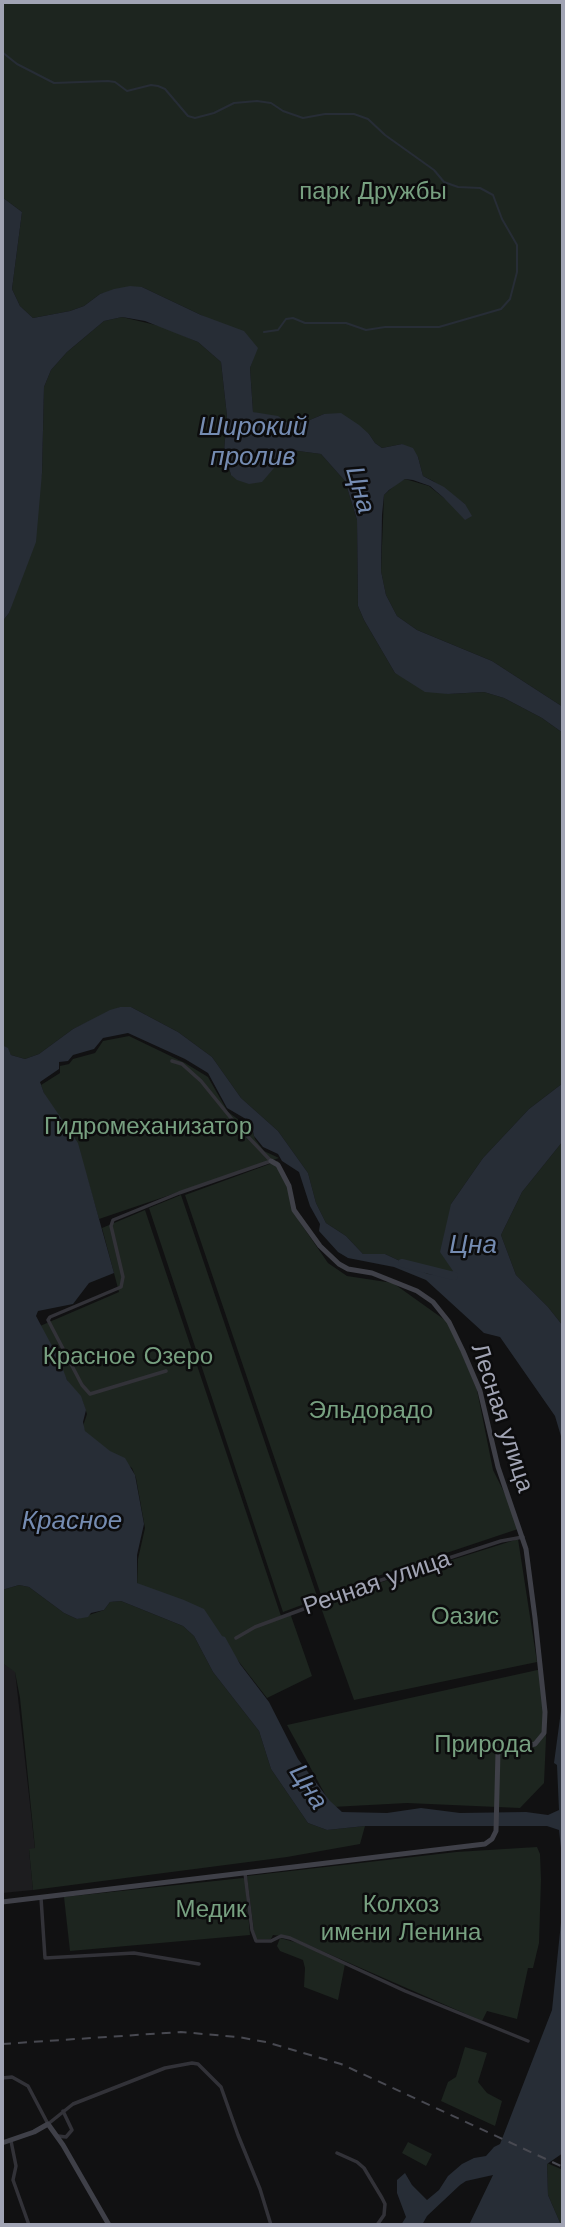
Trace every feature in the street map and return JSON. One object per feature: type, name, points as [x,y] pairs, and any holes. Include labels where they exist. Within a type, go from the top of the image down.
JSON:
[{"type":"street","name":"Лесная улица","points":[[172,1062],[182,1065],[201,1081],[235,1123],[282,1172],[289,1186],[294,1210],[320,1246],[338,1264],[348,1269],[372,1273],[417,1291],[433,1302],[449,1322],[478,1386],[498,1467],[523,1537],[536,1618],[545,1725],[543,1736],[537,1743],[498,1752],[496,1831],[489,1842],[478,1846],[245,1873]]},
{"type":"street","points":[[166,1371],[90,1394],[82,1385],[48,1320],[121,1287],[123,1277],[111,1226],[113,1220],[179,1193],[271,1161]]},
{"type":"street","name":"Речная улица","points":[[236,1638],[255,1627],[317,1604],[326,1598],[501,1541],[523,1537]]},
{"type":"street","points":[[2,1902],[245,1873],[253,1939],[261,1942],[281,1936],[290,1938],[405,1991],[528,2041]]},
{"type":"street","points":[[41,1897],[46,1958],[135,1953],[199,1964]]},
{"type":"street","points":[[2,2143],[48,2124],[73,2104],[165,2068],[198,2064],[221,2087],[271,2225]]},
{"type":"street","points":[[2,2078],[12,2077],[28,2086],[109,2225]]},
{"type":"street","points":[[58,2136],[66,2137],[72,2130],[63,2111]]},
{"type":"street","points":[[11,2141],[16,2166],[13,2180],[30,2225]]},
{"type":"street","points":[[337,2153],[364,2168],[382,2198],[384,2215],[377,2225]]},
{"type":"shaded area","points":[[2,1663],[15,1671],[35,1849],[29,1850],[33,1890],[2,1893]]},
{"type":"green space","name":"парк Дружбы","points":[[2,2],[563,2],[563,707],[492,661],[417,630],[397,616],[386,595],[381,571],[384,495],[405,479],[429,486],[444,498],[465,504],[423,476],[418,457],[402,444],[382,448],[369,434],[324,414],[305,422],[289,424],[253,412],[250,368],[257,348],[201,315],[142,287],[100,294],[84,306],[33,318],[20,306],[12,289],[22,212],[2,197]]},
{"type":"green space","points":[[122,317],[164,327],[198,342],[221,362],[227,416],[224,451],[231,475],[273,461],[291,450],[321,454],[345,481],[357,520],[358,606],[395,673],[448,694],[484,692],[504,698],[542,718],[563,733],[563,1083],[529,1109],[483,1158],[451,1204],[453,1271],[444,1275],[428,1274],[385,1254],[363,1254],[346,1236],[326,1223],[316,1203],[308,1173],[278,1131],[241,1098],[212,1057],[178,1032],[131,1007],[120,1007],[73,1029],[39,1054],[25,1059],[11,1055],[2,1045],[2,622],[9,613],[42,473],[44,387],[51,370],[67,352],[104,321]]},
{"type":"green space","name":"Гидромеханизатор","points":[[129,1036],[208,1077],[228,1112],[251,1125],[255,1139],[264,1151],[279,1158],[99,1219],[78,1147],[45,1096],[41,1085],[60,1073],[60,1066],[95,1053],[103,1041]]},
{"type":"green space","points":[[563,1141],[563,1326],[516,1275],[501,1235],[522,1192]]},
{"type":"green space","name":"Эльдорадо","points":[[278,1161],[299,1221],[328,1263],[347,1276],[393,1283],[449,1323],[477,1390],[493,1470],[508,1500],[518,1529],[321,1595],[185,1195]]},
{"type":"green space","points":[[181,1195],[318,1599],[283,1612],[149,1208]]},
{"type":"green space","name":"Красное Озеро","points":[[145,1210],[281,1616],[290,1613],[312,1676],[267,1698],[222,1640],[137,1587],[138,1559],[145,1528],[136,1478],[132,1468],[86,1434],[83,1426],[87,1414],[82,1400],[72,1390],[40,1326],[119,1292],[102,1228]]},
{"type":"green space","name":"Оазис","points":[[518,1539],[537,1662],[354,1700],[319,1602]]},
{"type":"green space","points":[[19,1585],[29,1587],[64,1613],[77,1619],[104,1610],[110,1602],[121,1601],[183,1626],[194,1636],[213,1672],[259,1731],[271,1769],[308,1823],[327,1830],[365,1826],[360,1844],[287,1857],[33,1890],[29,1849],[35,1848],[20,1698],[15,1672],[2,1663],[2,1590]]},
{"type":"green space","name":"Природа","points":[[542,1669],[546,1738],[544,1783],[520,1808],[407,1803],[332,1807],[287,1725]]},
{"type":"green space","name":"Колхоз имени Ленина","points":[[537,1847],[540,1854],[541,1879],[539,1943],[533,1968],[528,1968],[517,2019],[487,2011],[482,2021],[290,1937],[273,1935],[271,1939],[255,1939],[247,1876],[456,1852]]},
{"type":"green space","name":"Медик","points":[[243,1878],[250,1935],[70,1951],[64,1897]]},
{"type":"green space","points":[[280,1938],[345,1964],[338,2000],[304,1987],[303,1960],[280,1951],[277,1946]]},
{"type":"green space","points":[[465,2047],[487,2053],[478,2082],[487,2093],[502,2101],[495,2126],[441,2101],[448,2082],[456,2077]]},
{"type":"green space","points":[[408,2142],[432,2154],[426,2166],[402,2153]]},
{"type":"green space","points":[[547,2163],[563,2170],[563,2225],[548,2195]]},
{"type":"water","name":"Широкий пролив","points":[[2,197],[22,212],[12,289],[20,306],[33,318],[84,306],[100,294],[114,289],[142,287],[201,315],[244,331],[258,348],[250,368],[253,412],[278,416],[289,424],[305,422],[324,414],[341,413],[359,425],[382,448],[402,444],[413,448],[423,476],[444,487],[465,504],[472,516],[465,520],[430,486],[413,480],[405,479],[384,495],[381,571],[386,595],[397,616],[417,630],[492,661],[563,707],[563,733],[542,718],[504,698],[484,692],[425,692],[395,673],[358,606],[357,520],[345,481],[321,454],[291,450],[273,460],[274,468],[262,482],[249,484],[237,480],[231,475],[224,451],[227,416],[221,362],[198,342],[145,321],[122,317],[104,321],[67,352],[51,370],[44,387],[42,473],[36,542],[9,613],[2,622]]},
{"type":"water","name":"Красное","points":[[120,1007],[131,1007],[178,1032],[212,1057],[241,1098],[278,1131],[308,1173],[316,1203],[326,1223],[346,1236],[363,1254],[385,1254],[428,1274],[444,1275],[453,1271],[440,1252],[451,1204],[483,1158],[529,1109],[563,1083],[563,1141],[522,1192],[501,1235],[516,1275],[563,1326],[563,1443],[555,1416],[500,1337],[484,1333],[426,1280],[394,1267],[348,1258],[338,1252],[319,1231],[320,1224],[310,1206],[299,1172],[282,1161],[278,1154],[263,1147],[254,1136],[251,1122],[227,1108],[208,1073],[185,1059],[128,1033],[103,1038],[94,1049],[73,1055],[68,1061],[59,1062],[59,1069],[40,1082],[44,1093],[78,1143],[114,1273],[89,1283],[73,1304],[38,1311],[36,1316],[67,1380],[81,1396],[86,1410],[83,1422],[85,1431],[110,1451],[125,1458],[135,1475],[144,1524],[137,1555],[137,1583],[204,1609],[269,1702],[298,1759],[330,1801],[342,1812],[387,1813],[421,1808],[460,1813],[526,1812],[548,1815],[559,1810],[557,1765],[554,1763],[563,1696],[563,1866],[559,1830],[547,1826],[365,1826],[327,1830],[308,1823],[271,1769],[259,1731],[213,1672],[194,1636],[183,1626],[121,1601],[110,1602],[104,1610],[77,1619],[64,1613],[29,1587],[19,1585],[2,1590],[2,1045],[8,1048],[11,1055],[25,1059],[39,1054],[73,1029]]},
{"type":"water","points":[[563,1903],[563,2153],[547,2164],[548,2195],[561,2225],[469,2225],[493,2175],[460,2185],[427,2216],[422,2225],[401,2225],[406,2217],[397,2193],[397,2180],[405,2173],[412,2185],[427,2200],[462,2164],[486,2156],[500,2144],[552,2010]]},
{"type":"waterway","points":[[2,52],[17,64],[54,83],[108,81],[115,82],[127,91],[151,85],[158,86],[165,89],[188,116],[195,118],[214,113],[234,103],[257,101],[271,103],[283,111],[303,118],[325,114],[354,114],[368,119],[385,135],[434,170],[444,182],[458,187],[480,188],[493,195],[502,219],[517,245],[517,272],[510,299],[501,309],[439,327],[385,327],[366,330],[346,323],[305,323],[293,318],[286,319],[278,330],[264,332]]},
{"type":"waterway","name":"Цна","points":[[402,1263],[454,1276]]},
{"type":"railway","points":[[2,2044],[181,2032],[266,2042],[341,2064],[563,2167]]}]
